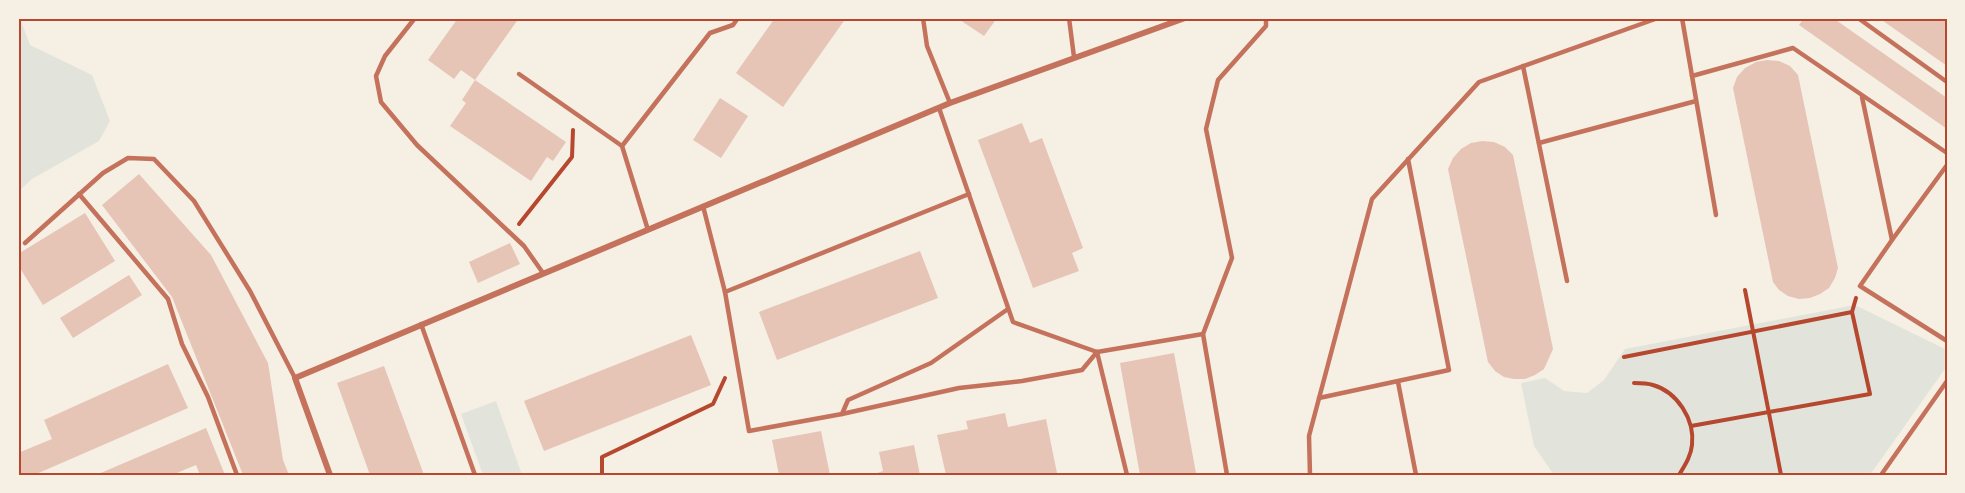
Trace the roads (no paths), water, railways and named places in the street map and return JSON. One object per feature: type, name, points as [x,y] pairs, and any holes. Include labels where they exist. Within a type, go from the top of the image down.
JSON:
[{"type":"street","points":[[330,475],[295,378],[950,103],[1185,18]]},
{"type":"lane","points":[[415,18],[385,56],[376,76],[381,102],[417,145],[524,246],[543,273]]},
{"type":"lane","points":[[622,146],[710,33],[733,25],[738,18]]},
{"type":"lane","points":[[923,18],[927,46],[950,103]]},
{"type":"lane","points":[[1069,18],[1074,57]]},
{"type":"lane","points":[[1227,475],[1203,334],[1232,258],[1206,129],[1218,80],[1266,26],[1266,18]]},
{"type":"lane","points":[[1310,475],[1309,436],[1372,199],[1479,82],[1658,18]]},
{"type":"lane","points":[[1682,18],[1716,215]]},
{"type":"lane","points":[[1858,18],[1947,82]]},
{"type":"lane","points":[[1692,76],[1793,48],[1947,153]]},
{"type":"lane","points":[[1523,66],[1567,281]]},
{"type":"lane","points":[[519,74],[622,146],[648,230]]},
{"type":"lane","points":[[1862,97],[1892,240]]},
{"type":"lane","points":[[1539,143],[1696,101]]},
{"type":"lane","points":[[939,108],[1013,322],[1096,352],[1203,334]]},
{"type":"lane","points":[[25,243],[103,172],[128,158],[154,159],[194,201],[250,291],[295,378]]},
{"type":"lane","points":[[1319,398],[1449,370],[1408,159]]},
{"type":"lane","points":[[1947,165],[1860,286],[1947,341]]},
{"type":"lane","points":[[80,194],[168,299],[182,344],[208,397],[237,475]]},
{"type":"lane","points":[[725,292],[969,194]]},
{"type":"lane","points":[[703,206],[725,292],[749,431],[842,414],[959,388],[1022,381],[1082,370],[1096,352]]},
{"type":"lane","points":[[842,414],[848,400],[931,363],[1008,309]]},
{"type":"lane","points":[[421,324],[475,475]]},
{"type":"lane","points":[[1096,352],[1127,475]]},
{"type":"lane","points":[[1881,475],[1947,381]]},
{"type":"lane","points":[[1398,382],[1416,475]]}]
